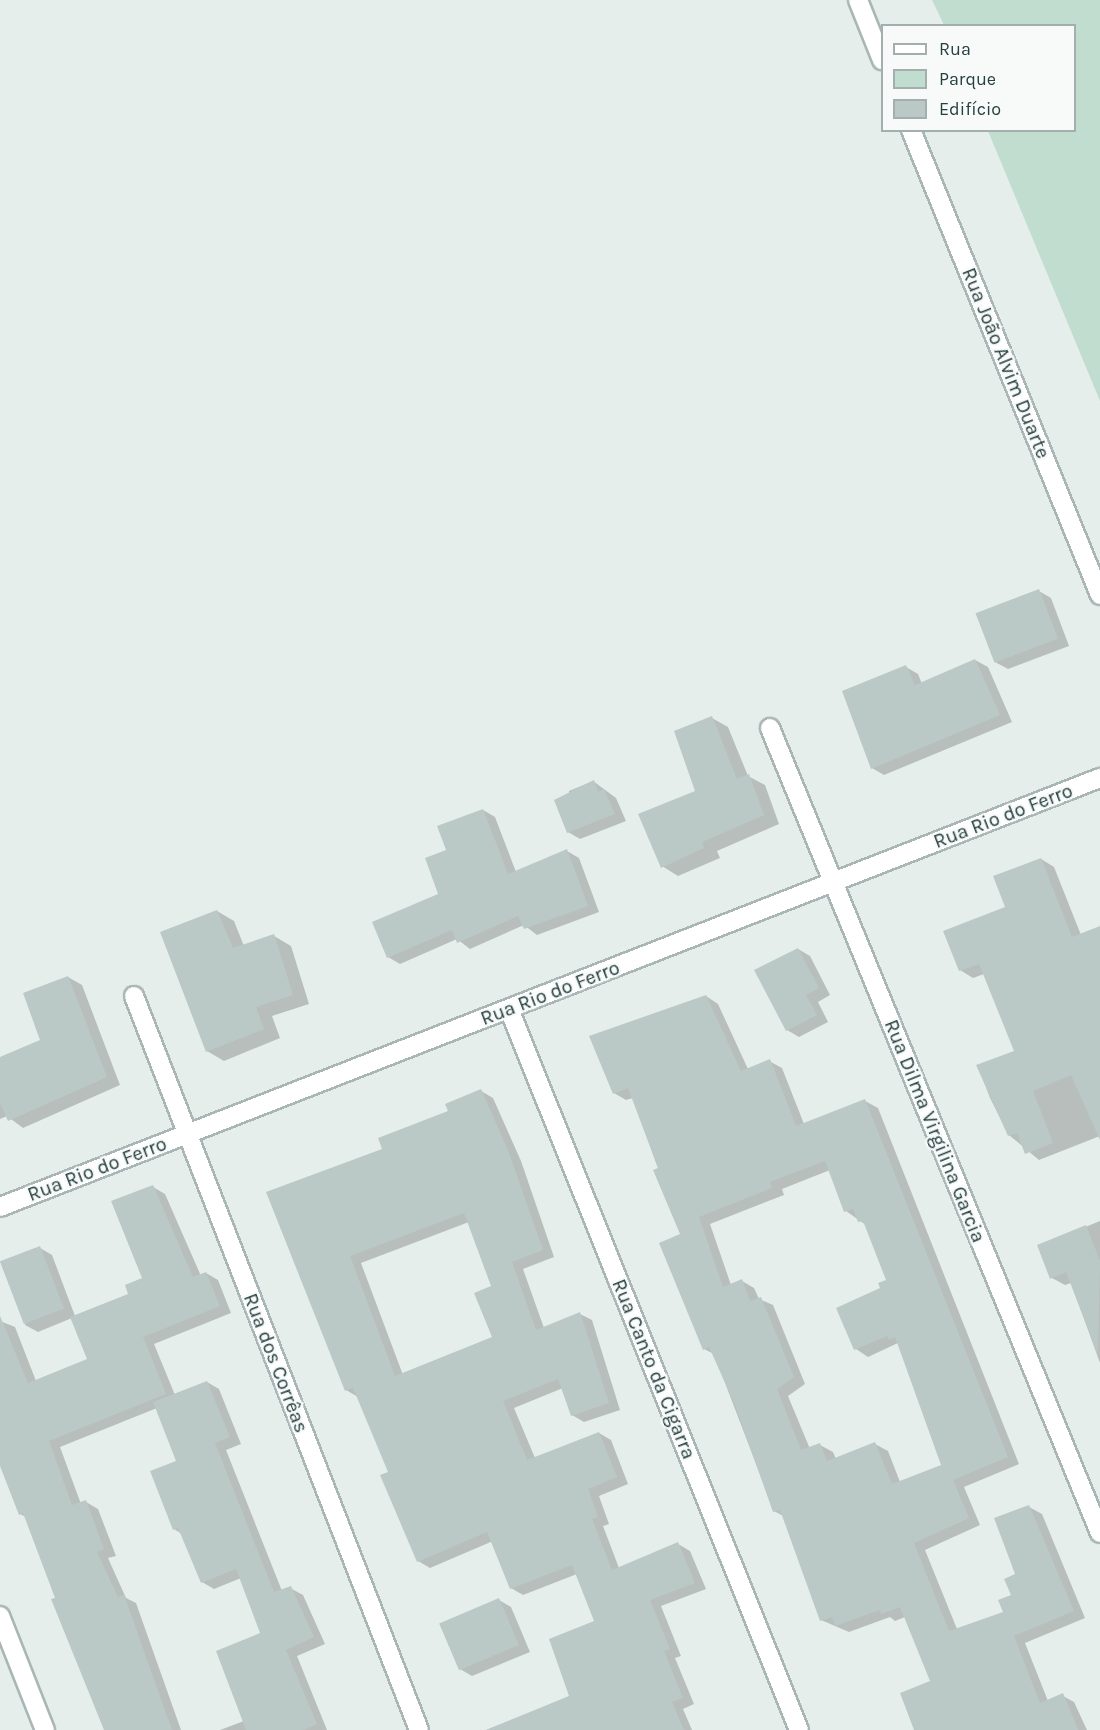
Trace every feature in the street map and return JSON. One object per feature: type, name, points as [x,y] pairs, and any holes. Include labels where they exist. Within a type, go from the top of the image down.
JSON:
[{"type":"street","points":[[858,0],[881,58]]},
{"type":"street","name":"Rua João Alvim Duarte","points":[[912,132],[1100,596]]},
{"type":"street","name":"Rua Dilma Virgilina Garcia","points":[[770,728],[1100,1533]]},
{"type":"street","name":"Rua Rio do Ferro","points":[[0,1207],[1100,778]]},
{"type":"street","name":"Rua dos Corrêas","points":[[134,996],[419,1730]]},
{"type":"street","name":"Rua Canto da Cigarra","points":[[509,1009],[800,1730]]},
{"type":"street","points":[[0,1616],[45,1730]]},
{"type":"green space","points":[[932,0],[1100,0],[1100,401],[988,132],[1076,132],[1076,24],[944,24]]},
{"type":"building","points":[[1039,589],[1058,638],[995,663],[976,613]]},
{"type":"building","points":[[975,659],[1000,715],[871,769],[842,691],[906,665],[915,685]]},
{"type":"building","points":[[712,716],[737,779],[749,774],[764,815],[702,842],[704,848],[661,868],[638,814],[695,791],[674,731]]},
{"type":"building","points":[[594,780],[598,792],[604,789],[615,814],[567,833],[554,800]]},
{"type":"building","points":[[483,809],[508,874],[567,849],[588,906],[524,929],[518,916],[457,943],[452,930],[387,958],[372,922],[438,894],[425,858],[446,850],[437,826]]},
{"type":"building","points":[[1041,858],[1072,937],[1100,926],[1100,1140],[1071,1075],[1033,1091],[1053,1143],[1025,1154],[1017,1133],[1008,1136],[976,1065],[1014,1051],[979,964],[959,971],[943,931],[1005,907],[993,876]]},
{"type":"building","points":[[217,910],[233,948],[274,934],[293,995],[256,1007],[264,1029],[206,1052],[160,932]]},
{"type":"building","points":[[798,948],[819,988],[806,995],[817,1015],[786,1031],[754,970]]},
{"type":"building","points":[[68,976],[107,1077],[8,1121],[0,1103],[0,1057],[40,1040],[23,993]]},
{"type":"building","points":[[706,995],[741,1071],[770,1059],[796,1126],[865,1099],[1008,1457],[953,1480],[969,1518],[914,1543],[949,1631],[1003,1612],[998,1600],[1011,1595],[1004,1579],[1015,1574],[994,1518],[1029,1505],[1074,1611],[1014,1636],[1040,1703],[1063,1693],[1078,1730],[914,1730],[900,1693],[930,1681],[900,1607],[881,1614],[880,1610],[835,1626],[832,1617],[820,1621],[780,1510],[773,1512],[735,1405],[709,1347],[703,1350],[659,1243],[680,1234],[653,1170],[658,1168],[628,1088],[613,1094],[589,1036]],"holes":[[[825,1161],[844,1212],[853,1209],[858,1222],[863,1221],[886,1280],[878,1283],[880,1288],[836,1308],[854,1350],[887,1336],[889,1340],[895,1337],[941,1465],[892,1484],[875,1442],[827,1461],[820,1443],[801,1450],[777,1389],[794,1377],[761,1297],[750,1301],[742,1279],[723,1287],[699,1217],[772,1188],[770,1182]]]},
{"type":"building","points":[[481,1089],[509,1153],[543,1250],[512,1262],[536,1330],[580,1312],[609,1403],[571,1416],[558,1379],[503,1401],[527,1460],[599,1432],[617,1477],[588,1489],[598,1517],[592,1519],[612,1570],[678,1542],[695,1583],[650,1600],[670,1649],[664,1651],[683,1698],[672,1702],[684,1730],[486,1730],[569,1696],[549,1639],[594,1621],[572,1565],[510,1589],[487,1532],[417,1562],[380,1475],[388,1472],[353,1388],[345,1391],[266,1192],[382,1149],[378,1138],[448,1111],[445,1104]],"holes":[[[464,1213],[491,1286],[474,1293],[492,1337],[395,1376],[350,1256]]]},
{"type":"building","points":[[153,1185],[193,1277],[206,1272],[220,1306],[143,1337],[166,1394],[49,1441],[72,1505],[86,1500],[104,1549],[97,1552],[118,1597],[124,1595],[172,1730],[104,1730],[51,1599],[55,1598],[23,1513],[19,1515],[0,1466],[0,1316],[28,1383],[87,1359],[70,1317],[128,1294],[125,1285],[142,1278],[111,1201]]},
{"type":"building","points":[[1086,1225],[1100,1261],[1098,1355],[1066,1272],[1050,1279],[1037,1245]]},
{"type":"building","points":[[40,1246],[64,1309],[24,1324],[0,1261]]},
{"type":"building","points":[[207,1381],[230,1437],[215,1443],[274,1592],[291,1586],[314,1637],[286,1650],[317,1724],[303,1730],[246,1730],[216,1651],[260,1633],[236,1569],[201,1583],[178,1528],[173,1530],[150,1471],[176,1461],[153,1402]]},
{"type":"building","points":[[499,1598],[519,1645],[459,1670],[439,1623]]}]
